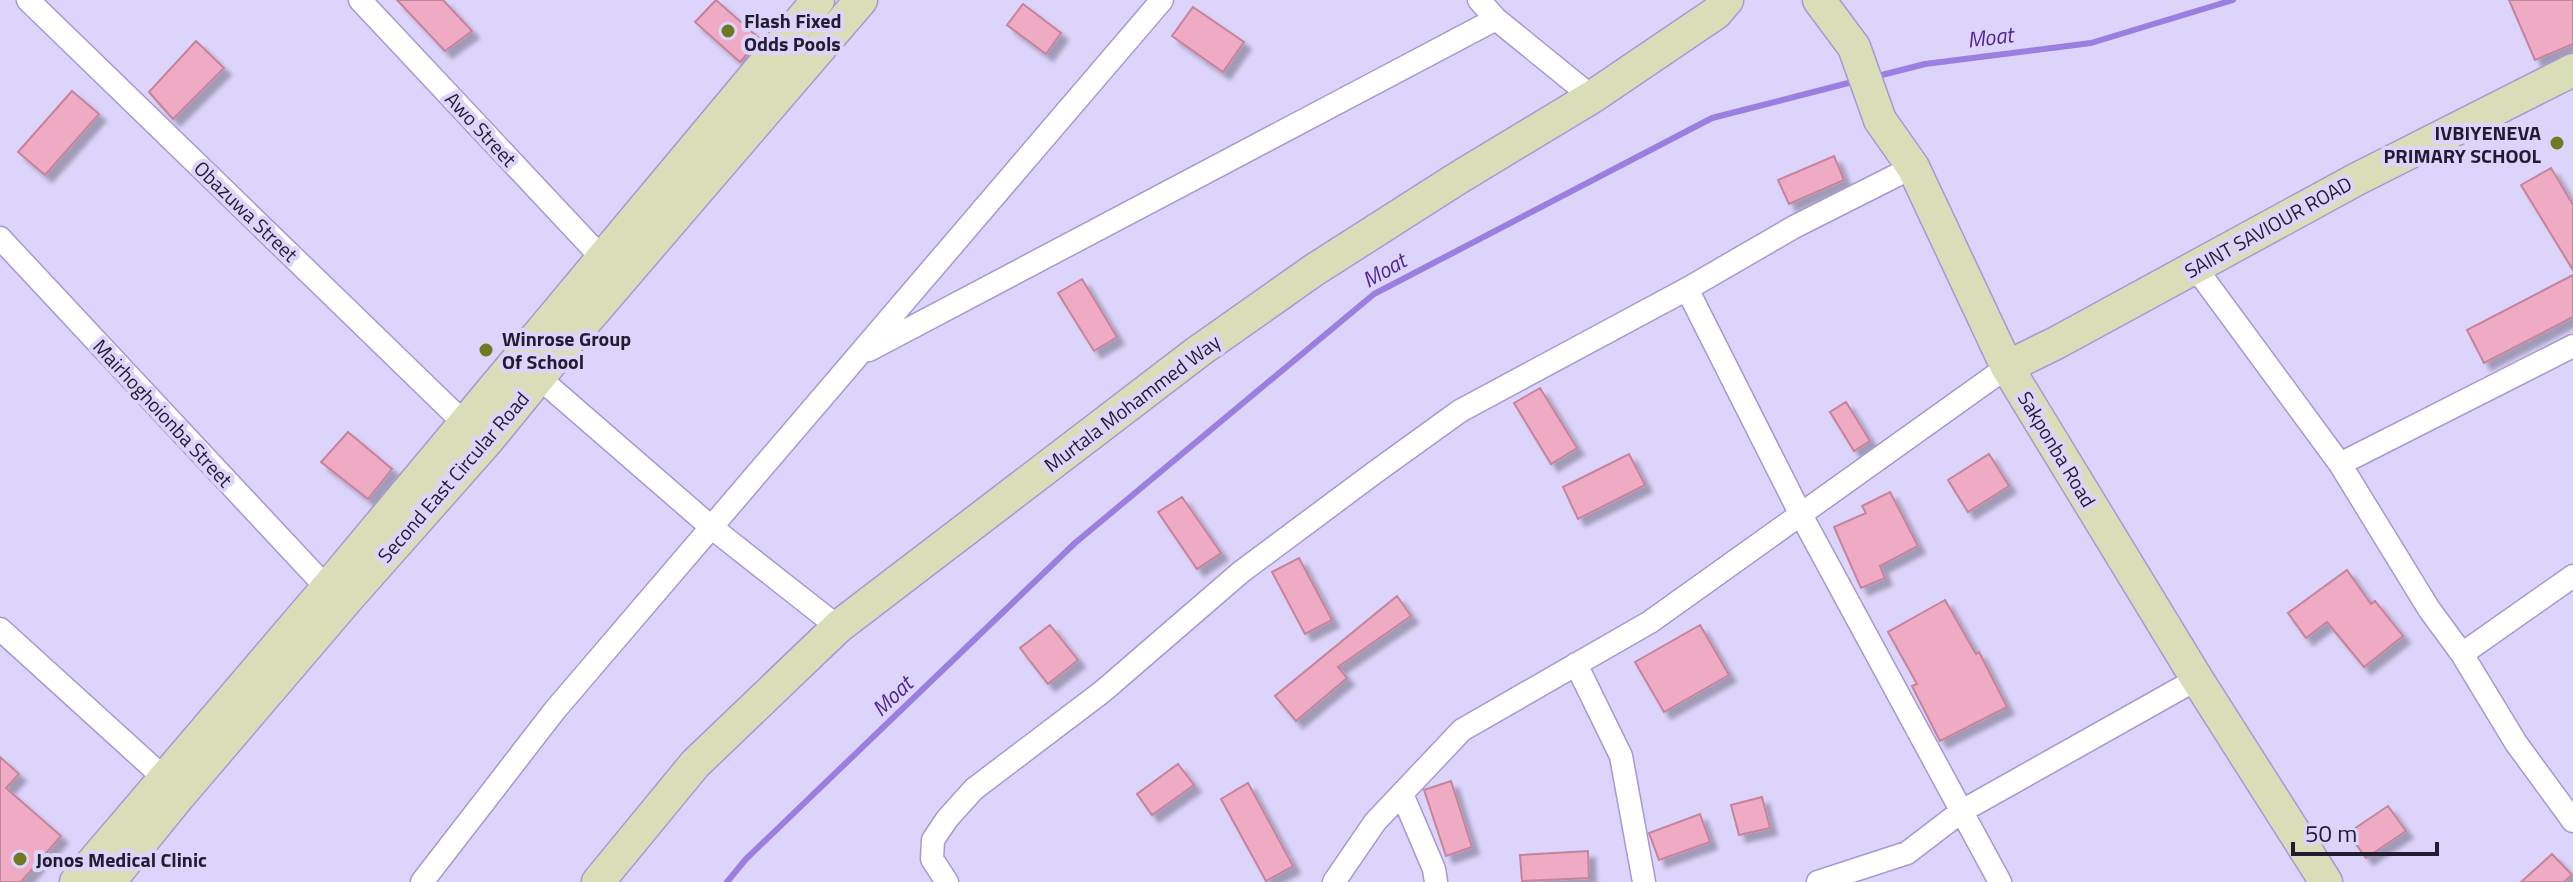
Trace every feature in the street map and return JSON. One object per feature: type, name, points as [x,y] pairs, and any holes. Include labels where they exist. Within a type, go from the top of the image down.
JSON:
[{"type":"main road","name":"Second East Circular Road","points":[[109,882],[338,610],[487,441],[528,368],[602,258],[818,0]]},
{"type":"main road","name":"Second East Circular Road","points":[[76,882],[327,588],[463,422],[528,368],[861,0]]},
{"type":"main road","name":"Murtala Mohammed Way","points":[[598,882],[695,764],[838,627],[1199,351],[1458,178],[1592,97],[1716,13],[1727,0]]},
{"type":"main road","name":"Sakponba Road","points":[[1819,0],[1854,47],[1880,120],[1913,167],[2007,367],[2197,679],[2326,882]]},
{"type":"main road","name":"SAINT SAVIOUR ROAD","points":[[2007,367],[2357,179],[2573,70]]},
{"type":"street","name":"Obazuwa Street","points":[[28,0],[463,422]]},
{"type":"street","name":"Awo Street","points":[[360,0],[602,258]]},
{"type":"street","points":[[422,882],[555,710],[1162,0]]},
{"type":"street","points":[[1479,0],[1496,19],[1592,97]]},
{"type":"street","points":[[857,357],[1496,19]]},
{"type":"street","points":[[947,882],[932,859],[933,840],[974,789],[1102,692],[1241,572],[1460,411],[1687,289],[1794,227],[1913,167]]},
{"type":"street","name":"Mairhoghoionba Street","points":[[0,238],[327,588]]},
{"type":"street","points":[[2195,267],[2340,464],[2516,743],[2573,821]]},
{"type":"street","points":[[1687,289],[1800,513],[2000,882]]},
{"type":"street","points":[[2340,464],[2573,346]]},
{"type":"street","points":[[1334,882],[1375,822],[1462,730],[1650,622],[2007,367]]},
{"type":"street","points":[[528,368],[711,527],[838,627]]},
{"type":"street","points":[[2462,654],[2573,576]]},
{"type":"street","points":[[0,629],[163,777]]},
{"type":"street","points":[[1576,664],[1621,756],[1644,882]]},
{"type":"street","points":[[1819,882],[1907,853],[1962,811],[2197,679]]},
{"type":"street","points":[[1402,794],[1434,869],[1436,882]]},
{"type":"building","points":[[397,0],[443,0],[472,31],[445,51]]},
{"type":"building","name":"Flash Fixed Odds Pools","points":[[716,0],[760,39],[740,62],[695,22]]},
{"type":"building","points":[[2509,0],[2573,0],[2573,44],[2535,60]]},
{"type":"building","points":[[1023,4],[1061,33],[1046,54],[1007,25]]},
{"type":"building","points":[[1193,7],[1244,42],[1223,72],[1172,36]]},
{"type":"building","points":[[196,41],[224,68],[173,119],[149,92]]},
{"type":"building","points":[[72,91],[99,114],[45,175],[18,152]]},
{"type":"building","points":[[1834,156],[1844,180],[1789,204],[1778,180]]},
{"type":"building","points":[[2551,168],[2573,205],[2573,270],[2521,185]]},
{"type":"building","points":[[2573,275],[2573,317],[2484,363],[2467,330]]},
{"type":"building","points":[[1082,279],[1117,337],[1094,351],[1058,293]]},
{"type":"building","points":[[1540,388],[1577,448],[1551,464],[1514,403]]},
{"type":"building","points":[[1846,402],[1870,441],[1854,451],[1830,412]]},
{"type":"building","points":[[348,432],[392,469],[368,499],[321,462]]},
{"type":"building","points":[[1629,454],[1645,485],[1578,519],[1563,487]]},
{"type":"building","points":[[1989,454],[2009,486],[1968,512],[1948,480]]},
{"type":"building","points":[[1890,492],[1918,546],[1880,566],[1885,578],[1861,588],[1834,527],[1866,513],[1862,506]]},
{"type":"building","points":[[1182,497],[1221,553],[1197,569],[1158,512]]},
{"type":"building","points":[[1299,558],[1332,620],[1305,634],[1272,572]]},
{"type":"building","points":[[2347,570],[2371,604],[2375,601],[2403,636],[2364,667],[2327,622],[2306,638],[2288,613]]},
{"type":"building","points":[[1397,596],[1411,616],[1338,667],[1347,678],[1296,721],[1275,696]]},
{"type":"building","points":[[1945,600],[1976,654],[1979,652],[2007,707],[1940,741],[1912,686],[1917,684],[1888,632]]},
{"type":"building","points":[[1050,625],[1078,660],[1048,684],[1020,648]]},
{"type":"building","points":[[1700,625],[1729,675],[1664,712],[1635,662]]},
{"type":"building","name":"Jonos Medical Clinic","points":[[0,757],[19,774],[6,788],[61,836],[21,882],[0,882]]},
{"type":"building","points":[[1178,764],[1194,785],[1152,815],[1137,794]]},
{"type":"building","points":[[1451,781],[1472,847],[1446,856],[1424,790]]},
{"type":"building","points":[[1248,783],[1293,866],[1266,881],[1221,799]]},
{"type":"building","points":[[1762,797],[1770,828],[1739,835],[1731,805]]},
{"type":"building","points":[[2388,806],[2406,831],[2366,858],[2348,833]]},
{"type":"building","points":[[1700,814],[1710,842],[1659,860],[1649,833]]},
{"type":"building","points":[[1588,851],[1589,878],[1522,881],[1520,855]]},
{"type":"building","points":[[2552,854],[2572,875],[2564,882],[2521,882]]},
{"type":"waterway","name":"Moat","points":[[1874,77],[1925,64],[2091,43],[2233,0]]},
{"type":"waterway","name":"Moat","points":[[727,882],[746,859],[1075,543],[1374,294],[1712,118],[1856,81]]},
{"type":"place","name":"Flash Fixed Odds Pools","points":[[728,31]]},
{"type":"place","name":"IVBIYENEVA PRIMARY SCHOOL","points":[[2557,143]]},
{"type":"place","name":"Winrose Group Of School","points":[[486,350]]},
{"type":"place","name":"Jonos Medical Clinic","points":[[20,859]]}]
